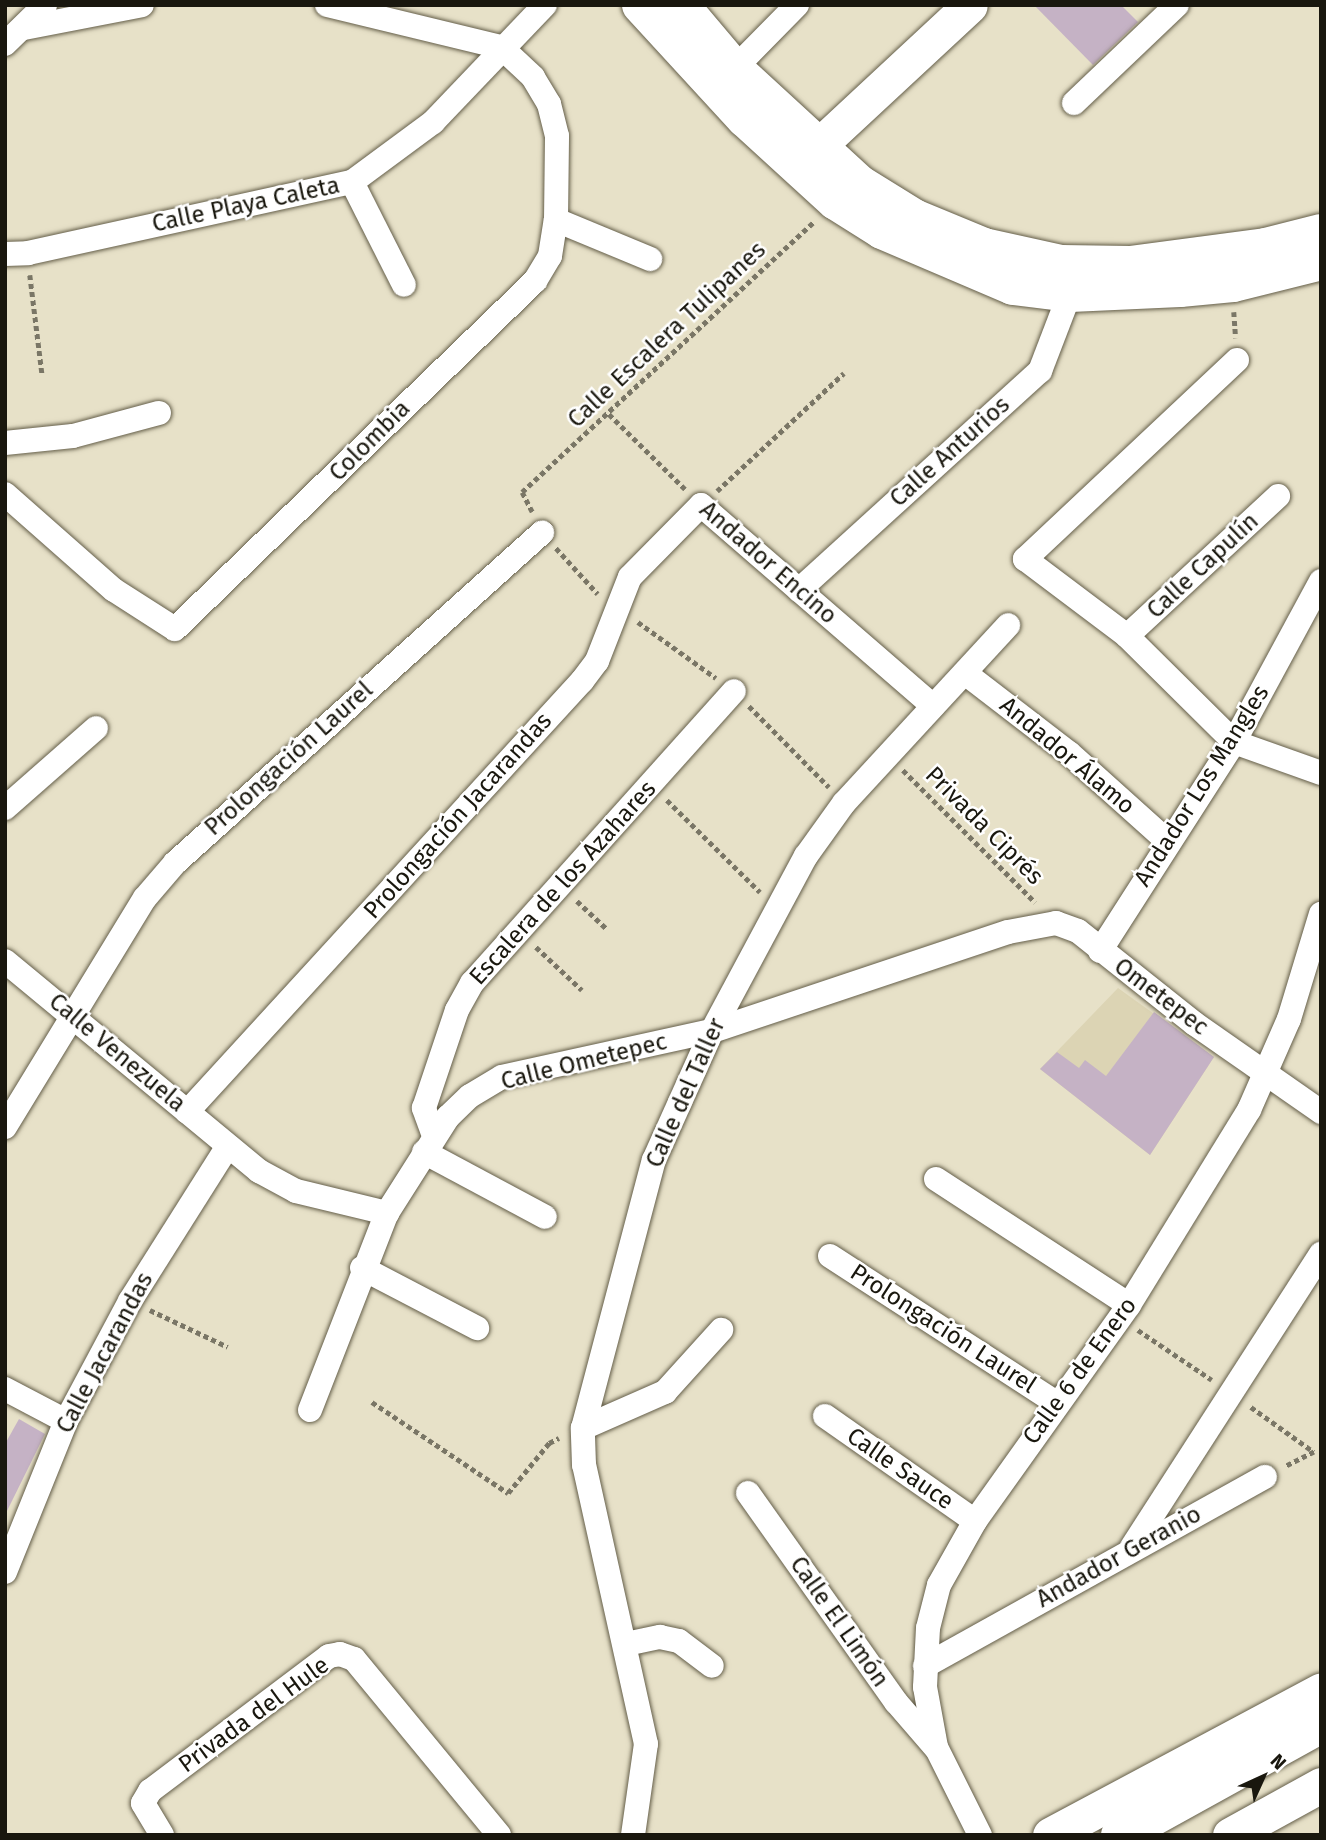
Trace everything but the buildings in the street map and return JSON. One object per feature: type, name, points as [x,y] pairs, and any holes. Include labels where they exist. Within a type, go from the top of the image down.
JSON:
[{"type":"main road","points":[[641,5],[806,157],[859,184],[914,218],[1020,257],[1060,264],[1130,265],[1266,247],[1321,233]]},
{"type":"main road","points":[[680,5],[806,157],[836,201],[882,230],[964,268],[1013,286],[1070,293],[1233,283],[1321,261]]},
{"type":"main road","points":[[1120,1835],[1321,1724]]},
{"type":"main road","points":[[1171,1835],[1321,1752]]},
{"type":"street","points":[[14,36],[45,5]]},
{"type":"street","points":[[14,36],[142,5]]},
{"type":"street","points":[[327,5],[501,47]]},
{"type":"street","name":"Calle Playa Caleta","points":[[16,254],[352,182],[433,122],[501,47],[545,5]]},
{"type":"street","points":[[734,69],[797,5]]},
{"type":"street","points":[[806,157],[970,5]]},
{"type":"street","points":[[1074,103],[1177,5]]},
{"type":"street","name":"Colombia","points":[[5,494],[114,590],[174,629],[535,281],[550,256],[556,220],[557,136],[549,104],[533,77],[501,47]]},
{"type":"street","points":[[352,182],[404,285]]},
{"type":"street","points":[[556,220],[650,259]]},
{"type":"street","name":"Calle Anturios","points":[[799,590],[1040,371],[1070,293]]},
{"type":"street","points":[[1237,360],[1026,559],[1127,636],[1234,742],[1321,773]]},
{"type":"street","points":[[5,443],[74,436],[159,413]]},
{"type":"street","name":"Calle Capulín","points":[[1127,636],[1278,496]]},
{"type":"street","name":"Andador Encino","points":[[701,505],[933,706]]},
{"type":"street","name":"Prolongación Jacarandas","points":[[187,1112],[582,681],[597,661],[618,615],[620,595],[630,578],[701,505]]},
{"type":"street","name":"Prolongación Laurel","points":[[5,1126],[70,1015],[145,898],[175,863],[542,532]]},
{"type":"street","name":"Andador Los Mangles","points":[[1100,951],[1167,841],[1234,742],[1321,581]]},
{"type":"street","name":"Calle del Taller","points":[[633,1835],[646,1744],[626,1643],[583,1465],[583,1428],[654,1160],[712,1031],[776,908],[829,824],[887,754],[1008,625]]},
{"type":"street","name":"Andador Álamo","points":[[965,673],[1069,753],[1167,841]]},
{"type":"street","name":"Escalera de los Azahares","points":[[429,1144],[424,1108],[457,1010],[472,983],[734,691]]},
{"type":"street","points":[[5,808],[96,728]]},
{"type":"street","name":"Calle 6 de Enero","points":[[980,1835],[936,1747],[925,1666],[928,1628],[939,1585],[975,1521],[1056,1403],[1124,1312],[1267,1074],[1321,914]]},
{"type":"street","name":"Ometepec","points":[[1056,923],[1078,931],[1100,951],[1321,1112]]},
{"type":"street","name":"Calle Ometepec","points":[[310,1410],[362,1268],[387,1213],[429,1144],[470,1096],[502,1077],[712,1031],[1008,932],[1056,923]]},
{"type":"street","name":"Calle Venezuela","points":[[5,961],[228,1146]]},
{"type":"street","points":[[429,1144],[545,1217]]},
{"type":"street","points":[[228,1146],[296,1191],[387,1213]]},
{"type":"street","name":"Calle Jacarandas","points":[[5,1572],[66,1421],[130,1301],[228,1146]]},
{"type":"street","points":[[936,1180],[1124,1312]]},
{"type":"street","points":[[1130,1550],[1321,1254]]},
{"type":"street","name":"Prolongación Laurel","points":[[830,1256],[1056,1403]]},
{"type":"street","points":[[362,1268],[477,1328]]},
{"type":"street","points":[[583,1428],[665,1392],[720,1330]]},
{"type":"street","points":[[5,1389],[66,1421]]},
{"type":"street","name":"Calle Sauce","points":[[825,1416],[975,1521]]},
{"type":"street","name":"Andador Geranio","points":[[925,1666],[1265,1477]]},
{"type":"street","name":"Calle El Limón","points":[[748,1493],[896,1702],[936,1747]]},
{"type":"street","points":[[626,1643],[660,1637],[679,1641],[712,1666]]},
{"type":"street","name":"Privada del Hule","points":[[162,1835],[143,1803],[150,1791],[329,1656],[340,1654],[354,1659],[499,1835]]},
{"type":"street","points":[[1050,1835],[1321,1690]]},
{"type":"street","points":[[1230,1835],[1321,1784]]},
{"type":"path","name":"Calle Escalera Tulipanes","points":[[542,532],[522,492],[836,201]]},
{"type":"path","points":[[16,254],[42,373]]},
{"type":"path","points":[[1233,283],[1237,360]]},
{"type":"path","points":[[701,505],[844,373]]},
{"type":"path","name":"Andador Encino","points":[[609,414],[701,505]]},
{"type":"path","points":[[542,532],[618,615]]},
{"type":"path","name":"Privada Ciprés","points":[[887,754],[1056,923]]},
{"type":"path","points":[[651,785],[776,908]]},
{"type":"path","points":[[561,886],[608,930]]},
{"type":"path","points":[[520,932],[582,990]]},
{"type":"path","points":[[130,1301],[228,1348]]},
{"type":"path","points":[[1124,1312],[1314,1452],[1265,1477]]},
{"type":"path","points":[[372,1402],[508,1493],[549,1443],[583,1428]]},
{"type":"shaded area","points":[[1118,988],[1214,1057],[1150,1155],[1040,1069]]}]
